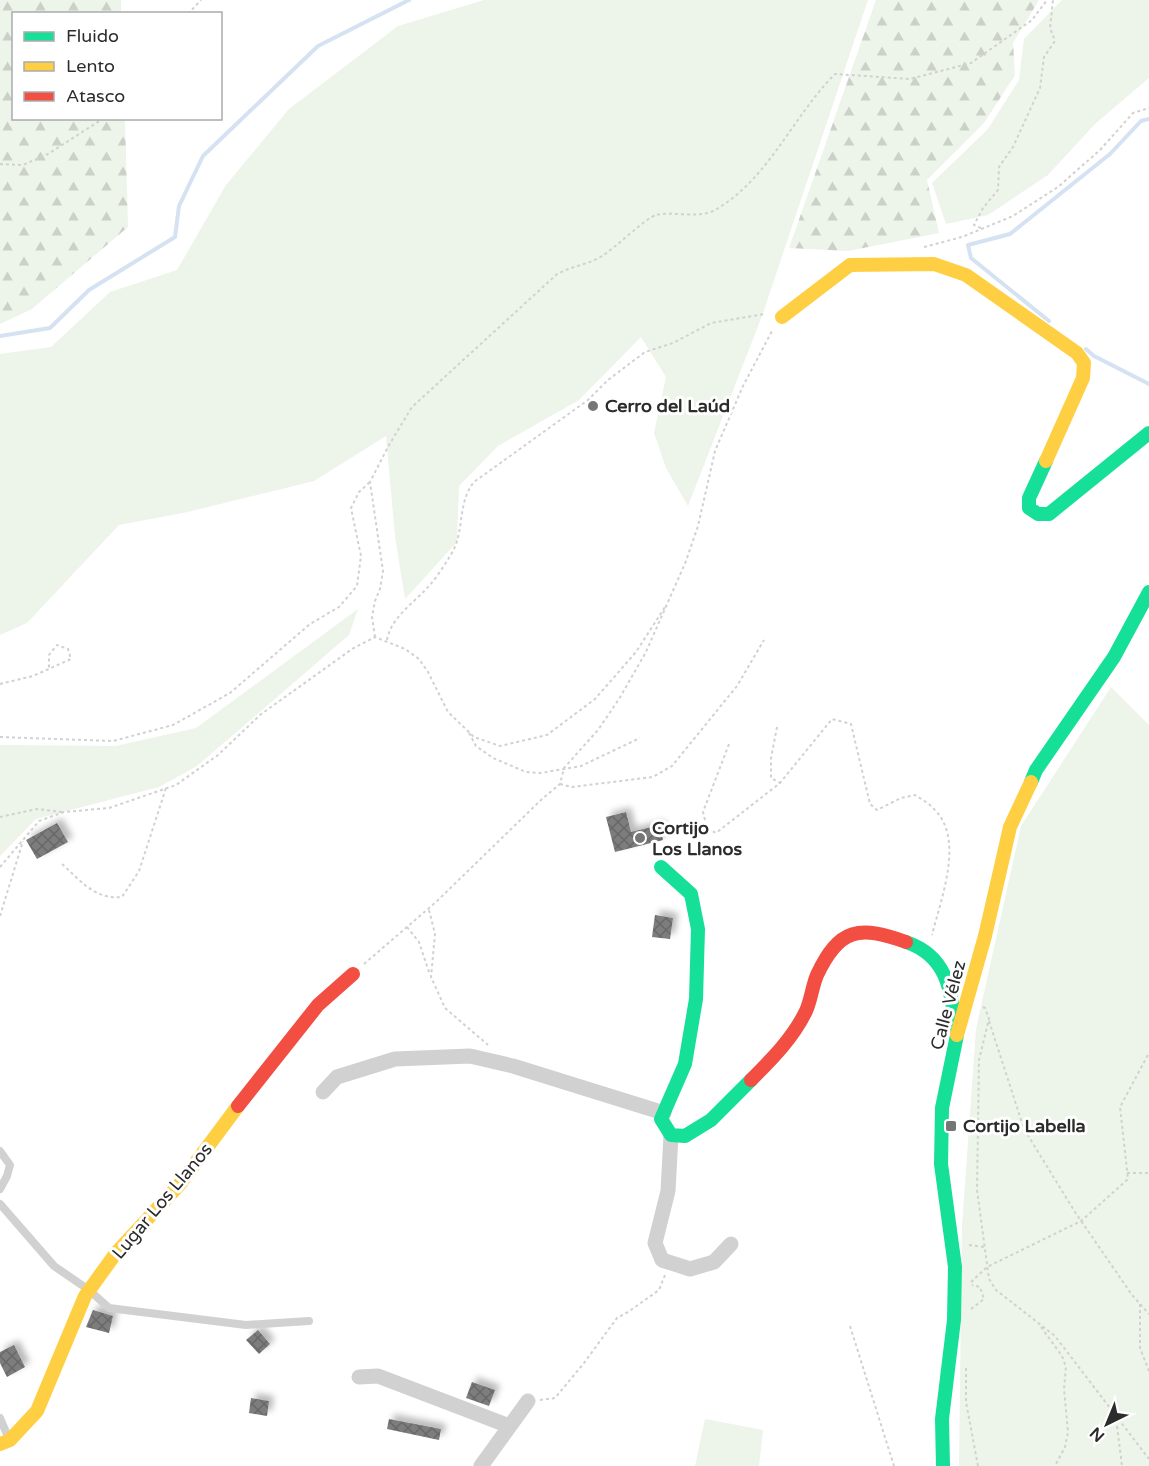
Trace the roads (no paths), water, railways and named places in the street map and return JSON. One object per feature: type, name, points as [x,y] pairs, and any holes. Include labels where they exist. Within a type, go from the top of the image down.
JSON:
[{"type":"street","points":[[782,317],[850,265],[934,264],[966,275],[1077,353],[1084,363],[1083,378],[1029,498],[1029,508],[1038,514],[1049,514],[1149,433]]},
{"type":"street","name":"Calle Vélez","points":[[943,1466],[942,1419],[954,1320],[955,1267],[941,1164],[942,1108],[956,1040],[985,936],[1010,827],[1036,770],[1114,657],[1149,592]]},
{"type":"street","points":[[661,867],[691,894],[698,929],[696,999],[685,1064],[661,1119],[671,1135],[668,1191],[655,1243],[662,1260],[690,1269],[714,1262],[731,1244]]},
{"type":"street","points":[[671,1135],[685,1137],[711,1120],[780,1051],[806,1011],[817,975],[837,941],[867,930],[916,944],[928,952],[939,965],[951,991],[956,1040]]},
{"type":"street","name":"Lugar Los Llanos","points":[[5,1442],[37,1411],[89,1290],[116,1253],[179,1185],[318,1005],[353,974]]},
{"type":"street","points":[[323,1092],[337,1077],[395,1059],[470,1056],[513,1066],[664,1113]]},
{"type":"street","points":[[359,1377],[378,1376],[509,1426]]},
{"type":"street","points":[[481,1466],[528,1401]]},
{"type":"lane","points":[[0,1152],[10,1165],[0,1189]]},
{"type":"lane","points":[[0,1204],[54,1266],[89,1290],[109,1308],[246,1325],[309,1321]]},
{"type":"lane","points":[[0,1418],[5,1442]]},
{"type":"waterway","points":[[0,336],[50,328],[89,290],[175,237],[179,206],[203,156],[318,46],[409,0]]},
{"type":"waterway","points":[[1049,321],[971,258],[968,245],[1010,234],[1110,154],[1141,121],[1149,119]]},
{"type":"waterway","points":[[1086,349],[1094,356],[1149,384]]},
{"type":"place","name":"Cerro del Laúd","points":[[593,406]]},
{"type":"place","name":"Cortijo Los Llanos","points":[[640,838]]},
{"type":"place","name":"Cortijo Labella","points":[[951,1126]]}]
